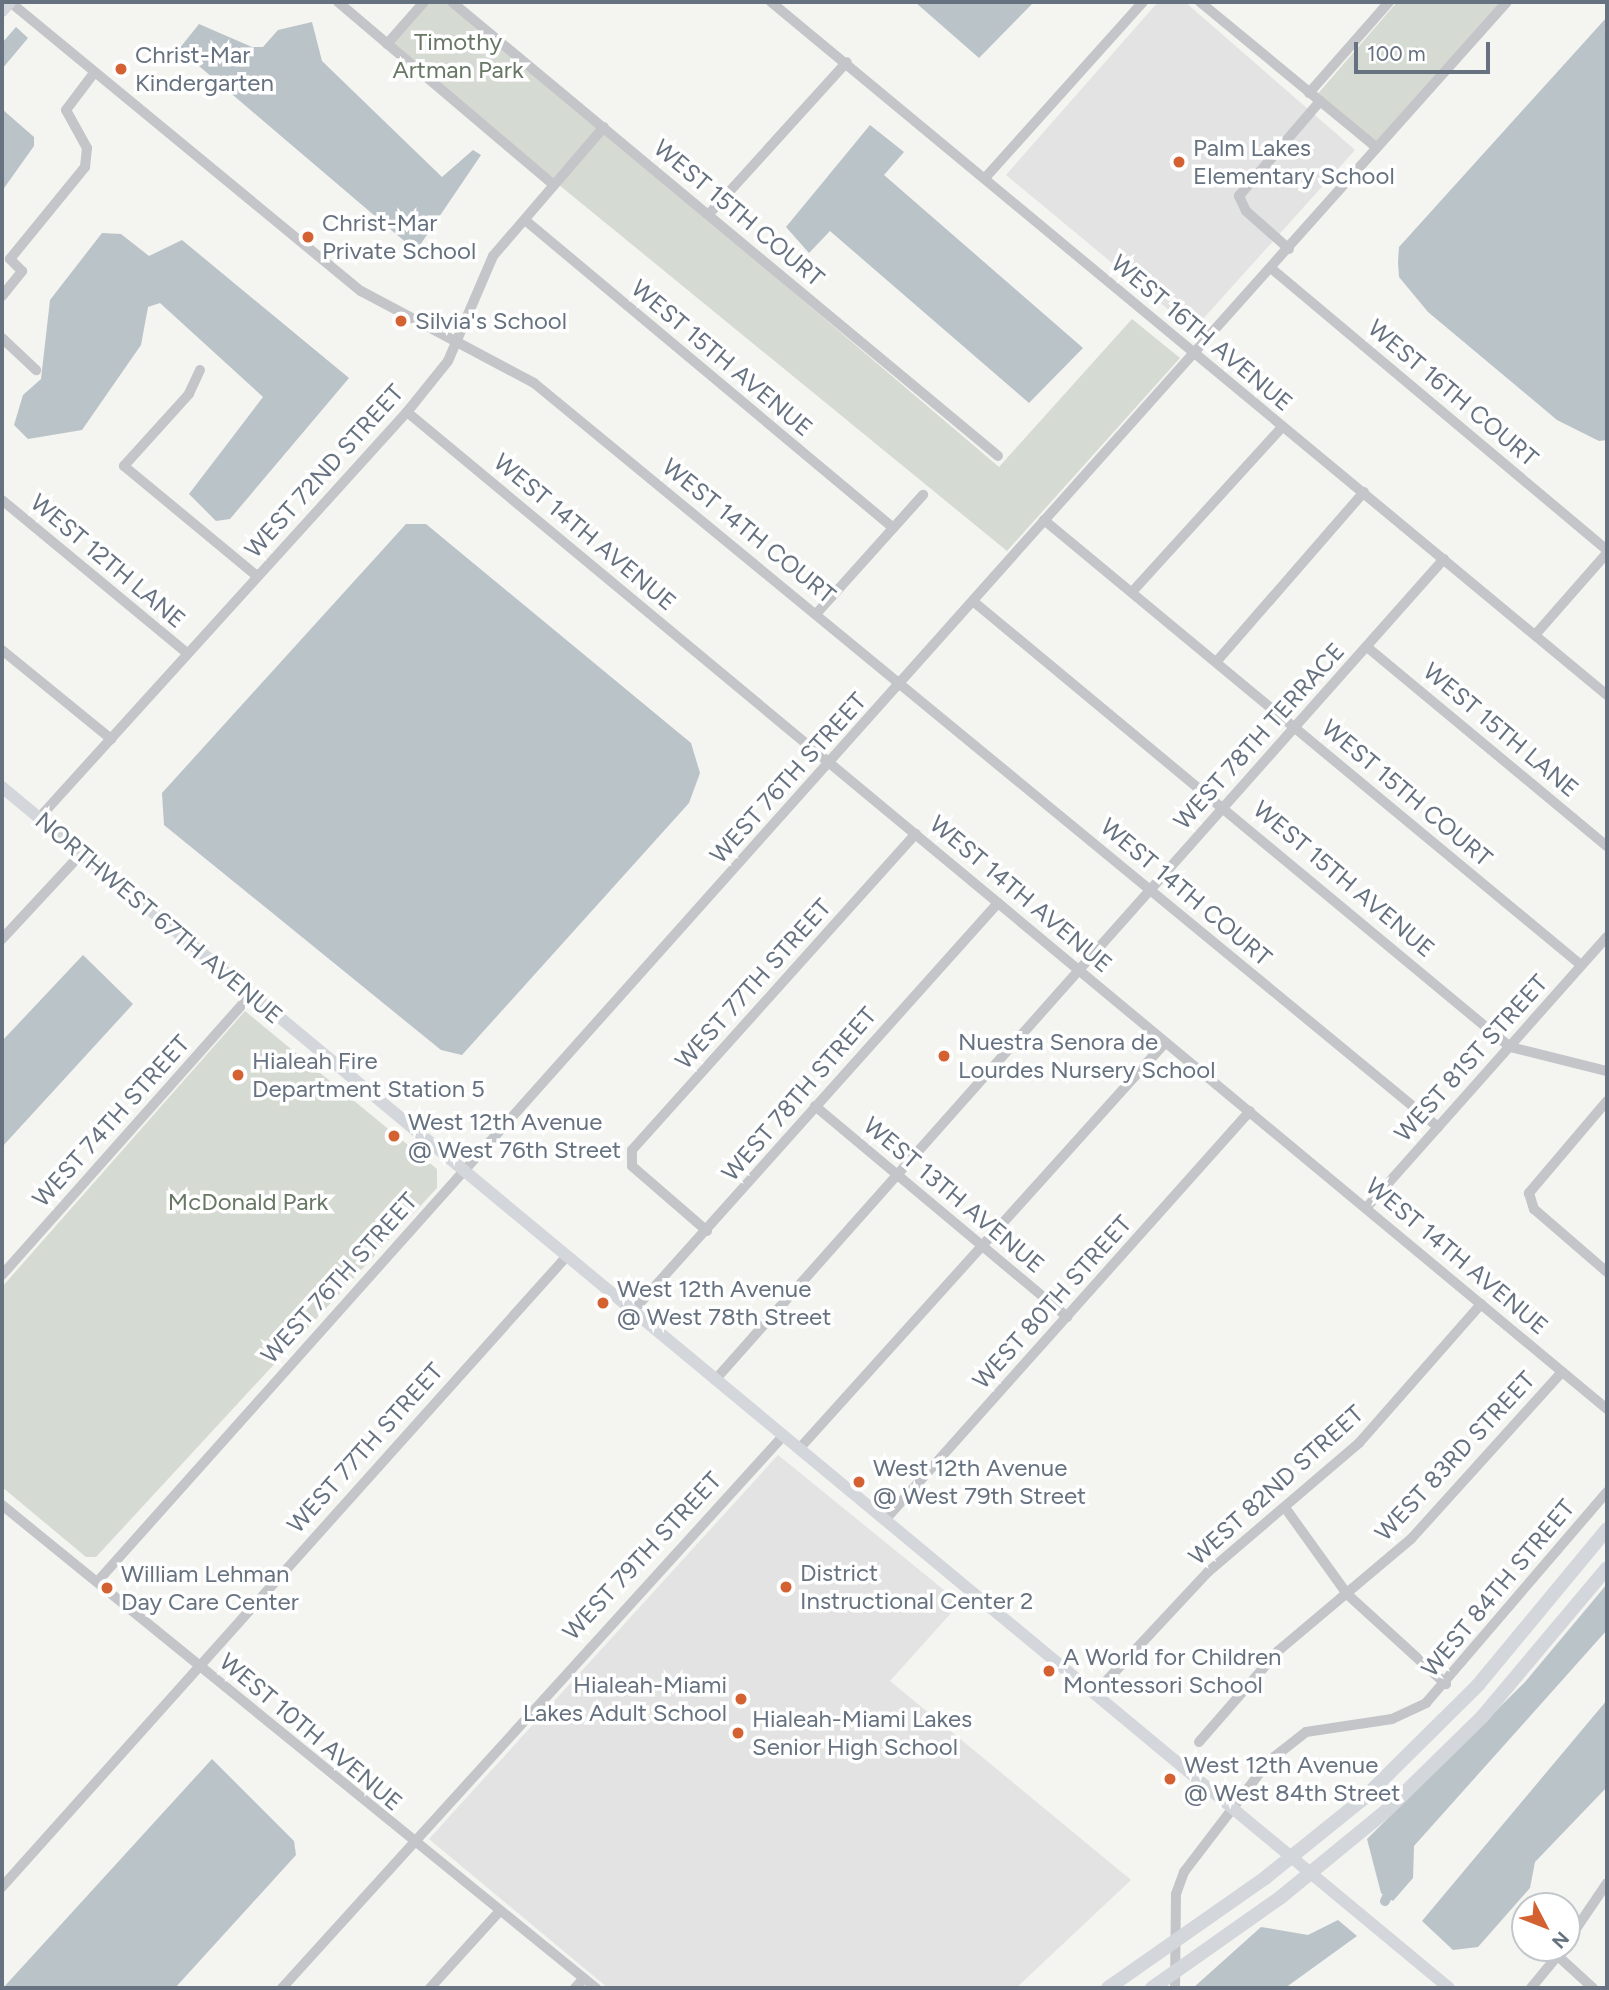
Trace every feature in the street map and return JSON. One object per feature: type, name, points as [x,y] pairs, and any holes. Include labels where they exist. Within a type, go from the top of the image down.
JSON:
[{"type":"highway","points":[[1108,1988],[1310,1844],[1478,1685],[1607,1529]]},
{"type":"highway","points":[[1154,1987],[1326,1863],[1482,1717],[1607,1568]]},
{"type":"main road","points":[[2,11],[10,2]]},
{"type":"main road","name":"NORTHWEST 67TH AVENUE","points":[[2,787],[1449,1988]]},
{"type":"street","name":"WEST 14TH COURT","points":[[10,2],[361,291],[534,383],[817,612],[1438,1127]]},
{"type":"street","points":[[338,2],[554,185]]},
{"type":"street","points":[[387,44],[424,2]]},
{"type":"street","name":"WEST 15TH COURT","points":[[452,2],[998,456]]},
{"type":"street","points":[[985,178],[1143,2]]},
{"type":"street","points":[[1200,2],[1377,148]]},
{"type":"street","points":[[1309,93],[1389,2]]},
{"type":"street","name":"WEST 76TH STREET","points":[[98,1581],[831,763],[1044,520],[1197,354],[1507,2]]},
{"type":"street","name":"WEST 16TH AVENUE","points":[[774,3],[1607,695]]},
{"type":"street","points":[[709,214],[847,62]]},
{"type":"street","points":[[2,296],[22,271],[10,259],[85,167],[87,148],[66,110],[94,73]]},
{"type":"street","points":[[1289,250],[1246,211],[1239,196],[1320,101]]},
{"type":"street","name":"WEST 72ND STREET","points":[[39,818],[407,412],[448,361],[493,257],[604,127]]},
{"type":"street","name":"WEST 15TH AVENUE","points":[[525,220],[893,528]]},
{"type":"street","name":"WEST 16TH COURT","points":[[1272,269],[1607,552]]},
{"type":"street","points":[[2,338],[36,370]]},
{"type":"street","points":[[200,370],[189,394],[124,466],[257,576]]},
{"type":"street","name":"WEST 14TH AVENUE","points":[[407,412],[1607,1409]]},
{"type":"street","points":[[1132,592],[1282,426]]},
{"type":"street","points":[[1217,661],[1364,492]]},
{"type":"street","points":[[817,612],[923,495]]},
{"type":"street","name":"WEST 12TH LANE","points":[[2,500],[188,654]]},
{"type":"street","name":"WEST 15TH COURT","points":[[1044,520],[1581,965]]},
{"type":"street","points":[[1535,635],[1607,552]]},
{"type":"street","name":"WEST 78TH TERRACE","points":[[715,1380],[1082,972],[1224,806],[1444,559]]},
{"type":"street","name":"WEST 15TH AVENUE","points":[[974,602],[1224,806],[1510,1047],[1607,1071]]},
{"type":"street","name":"WEST 15TH LANE","points":[[1367,647],[1607,846]]},
{"type":"street","points":[[2,650],[111,739]]},
{"type":"street","name":"WEST 77TH STREET","points":[[707,1231],[632,1167],[632,1150],[916,834]]},
{"type":"street","points":[[2,939],[81,854]]},
{"type":"street","name":"WEST 78TH STREET","points":[[632,1312],[998,903]]},
{"type":"street","name":"WEST 81ST STREET","points":[[1367,1207],[1607,937]]},
{"type":"street","name":"WEST 74TH STREET","points":[[2,1275],[251,995]]},
{"type":"street","points":[[799,1450],[1165,1043]]},
{"type":"street","points":[[1607,1101],[1534,1181],[1529,1198],[1607,1272]]},
{"type":"street","name":"WEST 13TH AVENUE","points":[[815,1106],[1067,1317]]},
{"type":"street","name":"WEST 80TH STREET","points":[[885,1520],[1250,1111]]},
{"type":"street","name":"WEST 77TH STREET","points":[[2,1887],[566,1257]]},
{"type":"street","name":"WEST 82ND STREET","points":[[1095,1693],[1208,1572],[1359,1443],[1481,1304]]},
{"type":"street","name":"WEST 83RD STREET","points":[[1199,1742],[1278,1651],[1411,1539],[1562,1372]]},
{"type":"street","name":"WEST 79TH STREET","points":[[282,1988],[783,1436]]},
{"type":"street","name":"WEST 84TH STREET","points":[[1175,1988],[1176,1895],[1184,1872],[1231,1808],[1287,1743],[1306,1732],[1409,1713],[1446,1684],[1607,1492]]},
{"type":"street","name":"WEST 10TH AVENUE","points":[[2,1504],[412,1843],[596,1988]]},
{"type":"street","points":[[1286,1508],[1347,1594],[1446,1684]]},
{"type":"street","points":[[1581,1921],[1607,1883]]},
{"type":"street","points":[[430,1988],[498,1913]]},
{"type":"street","points":[[1531,1988],[1553,1962]]},
{"type":"street","points":[[1569,1962],[1592,1988]]},
{"type":"street","points":[[575,1988],[584,1978]]},
{"type":"shaded area","points":[[915,2],[1034,2],[979,58]]},
{"type":"shaded area","name":"Palm Lakes Elementary School","points":[[1158,2],[1185,2],[1355,150],[1193,330],[1006,175]]},
{"type":"shaded area","points":[[1607,17],[1607,440],[1599,441],[1557,420],[1428,312],[1399,277],[1398,262],[1399,247]]},
{"type":"shaded area","points":[[312,22],[322,61],[442,177],[473,150],[481,155],[416,251],[179,49],[199,24],[252,47],[263,47],[278,30]]},
{"type":"shaded area","points":[[16,27],[28,38],[2,69],[2,43]]},
{"type":"shaded area","points":[[2,109],[34,137],[34,146],[2,191]]},
{"type":"shaded area","points":[[870,125],[904,152],[884,175],[1083,348],[1029,403],[830,231],[809,253],[786,227]]},
{"type":"shaded area","points":[[102,233],[121,234],[149,256],[182,240],[349,378],[230,519],[216,521],[189,494],[263,397],[160,303],[148,307],[141,345],[82,430],[28,439],[14,425],[23,395],[41,379],[50,300]]},
{"type":"shaded area","points":[[406,524],[426,524],[691,743],[700,773],[689,803],[462,1055],[441,1050],[164,825],[162,793]]},
{"type":"shaded area","points":[[83,955],[133,1004],[2,1147],[2,1041]]},
{"type":"shaded area","name":"Hialeah-Miami Lakes Senior High School","points":[[778,1455],[960,1603],[890,1681],[1131,1880],[1016,1988],[608,1988],[429,1839]]},
{"type":"shaded area","points":[[1607,1584],[1607,1630],[1414,1846],[1413,1878],[1393,1901],[1381,1893],[1367,1839],[1525,1682]]},
{"type":"shaded area","points":[[1607,1700],[1607,1787],[1535,1862],[1530,1888],[1526,1892],[1511,1892],[1511,1910],[1478,1947],[1453,1950],[1422,1921]]},
{"type":"shaded area","points":[[212,1759],[294,1841],[296,1855],[175,1988],[3,1988]]},
{"type":"shaded area","points":[[1338,1920],[1357,1936],[1285,1988],[1193,1988],[1261,1927],[1308,1935]]},
{"type":"green space","name":"Timothy Artman Park","points":[[425,2],[452,2],[999,467],[1132,319],[1180,358],[1007,551],[389,46]]},
{"type":"green space","points":[[1397,2],[1502,2],[1375,146],[1316,96]]},
{"type":"green space","name":"McDonald Park","points":[[245,1011],[437,1169],[437,1188],[96,1557],[86,1557],[2,1487],[2,1287]]},
{"type":"waterway","points":[[1385,1901],[1392,1886]]},
{"type":"place","name":"Christ-Mar Kindergarten","points":[[121,69]]},
{"type":"place","name":"Palm Lakes Elementary School","points":[[1179,162]]},
{"type":"place","name":"Christ-Mar Private School","points":[[308,237]]},
{"type":"place","name":"Silvia's School","points":[[401,321]]},
{"type":"place","name":"Nuestra Senora de Lourdes Nursery School","points":[[944,1056]]},
{"type":"place","name":"Hialeah Fire Department Station 5","points":[[238,1075]]},
{"type":"place","name":"West 12th Avenue @ West 76th Street","points":[[394,1136]]},
{"type":"place","name":"West 12th Avenue @ West 78th Street","points":[[603,1303]]},
{"type":"place","name":"West 12th Avenue @ West 79th Street","points":[[859,1482]]},
{"type":"place","name":"District Instructional Center 2","points":[[786,1587]]},
{"type":"place","name":"William Lehman Day Care Center","points":[[107,1588]]},
{"type":"place","name":"A World for Children Montessori School","points":[[1049,1671]]},
{"type":"place","name":"Hialeah-Miami Lakes Adult School","points":[[741,1699]]},
{"type":"place","name":"Hialeah-Miami Lakes Senior High School","points":[[738,1733]]},
{"type":"place","name":"West 12th Avenue @ West 84th Street","points":[[1170,1779]]}]
